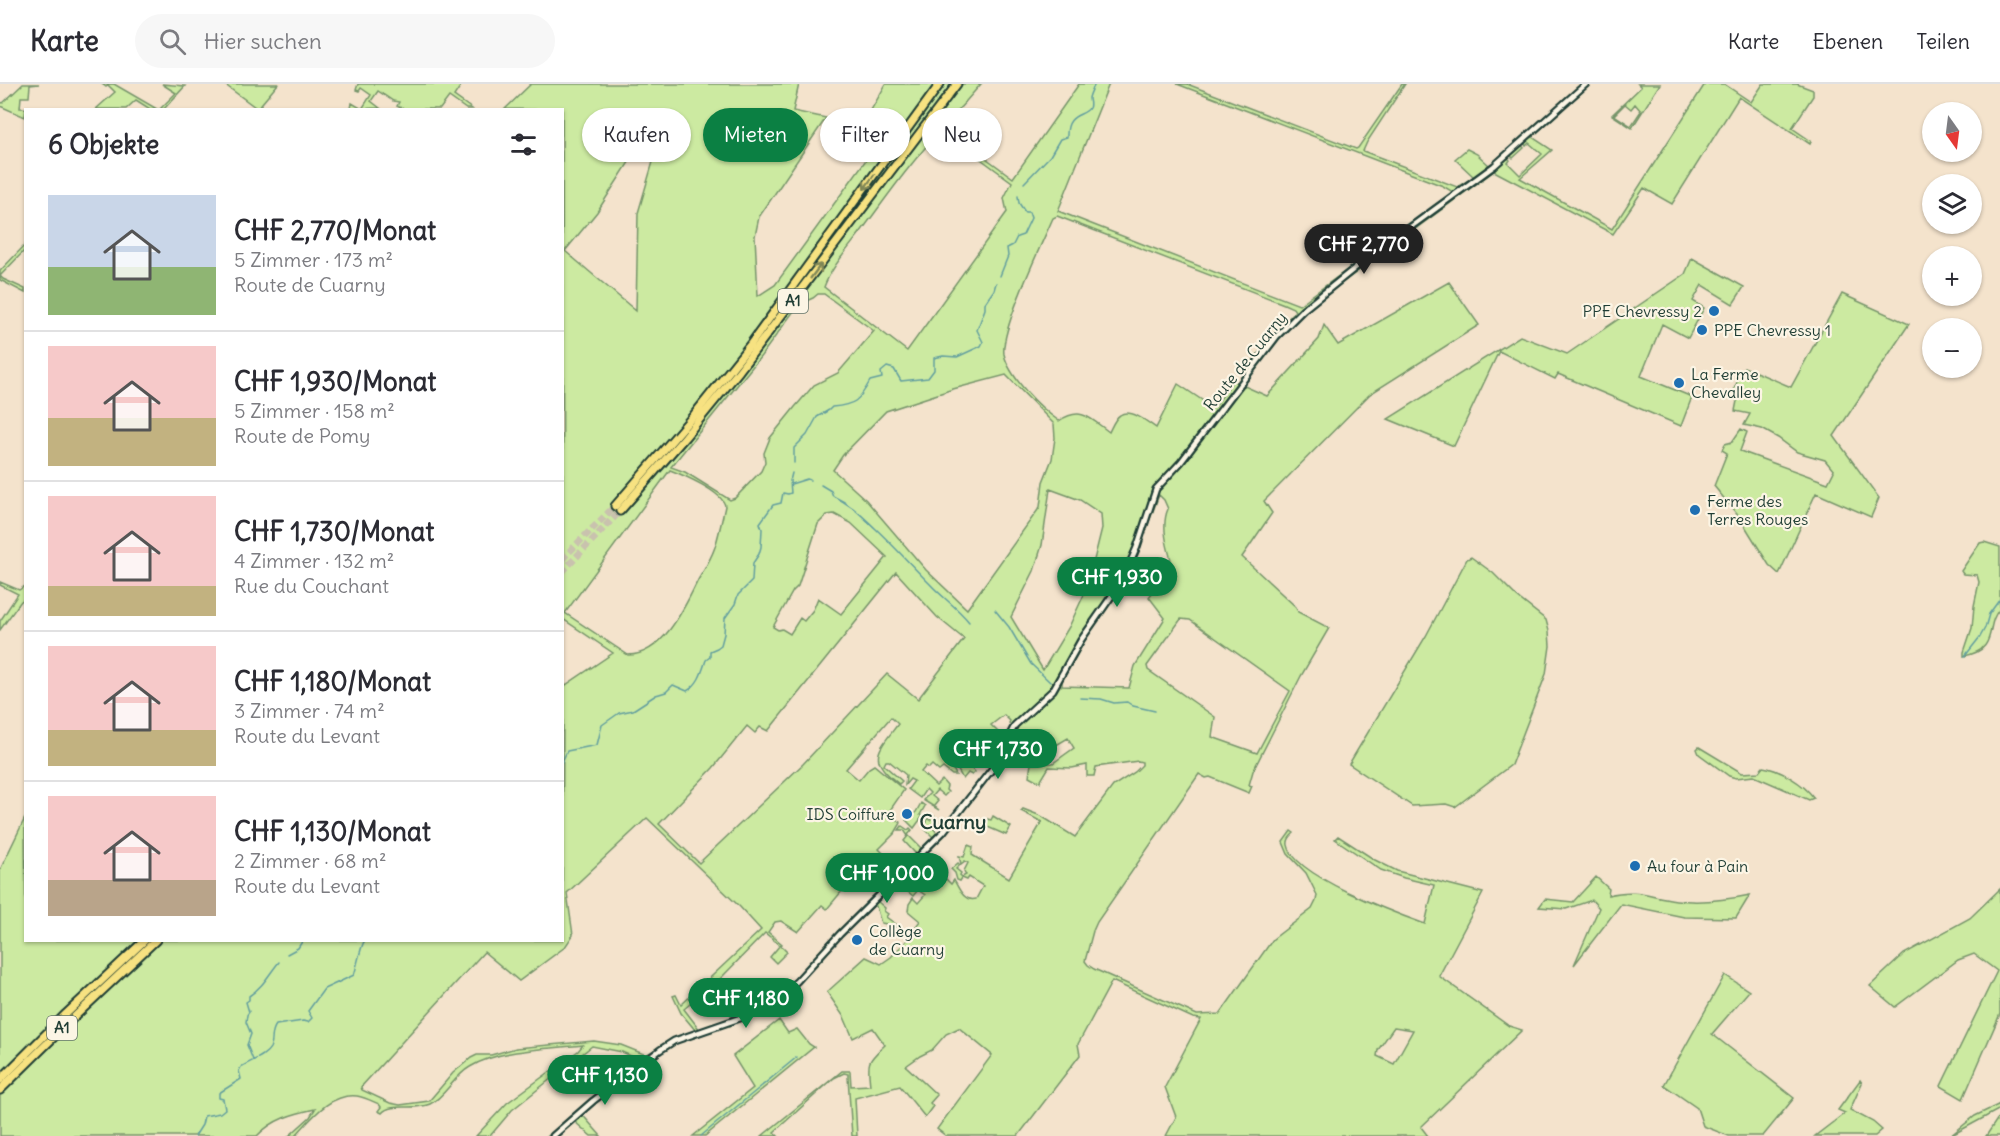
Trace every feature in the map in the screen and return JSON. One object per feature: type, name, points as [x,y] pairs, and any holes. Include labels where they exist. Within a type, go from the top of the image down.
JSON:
[{"type":"highway","name":"A1","points":[[940,84],[750,345],[617,509],[685,437],[740,371],[957,84]]},
{"type":"highway","name":"A1","points":[[0,1080],[143,942]]},
{"type":"highway","name":"A1","points":[[0,1090],[154,942]]},
{"type":"street","name":"Route de Cuarny","points":[[553,1136],[593,1101],[667,1046],[687,1036],[737,1021],[783,994],[840,934],[939,837],[992,770],[1016,725],[1060,681],[1081,640],[1127,570],[1137,547],[1153,496],[1267,348],[1303,310],[1360,264],[1494,166],[1586,84]]},
{"type":"green space","points":[[23,84],[39,84],[30,85],[29,97],[21,97],[20,108],[24,108],[24,117],[0,106],[0,102],[3,103]]},
{"type":"green space","points":[[102,84],[114,84],[155,108],[148,108],[136,100],[127,108],[97,108],[115,92],[108,85],[106,87]]},
{"type":"green space","points":[[162,84],[185,86],[165,108],[161,108],[176,93]]},
{"type":"green space","points":[[224,84],[278,84],[258,108]]},
{"type":"green space","points":[[358,84],[462,84],[454,96],[471,108],[465,108],[449,97],[441,108],[402,108],[397,106],[399,102],[393,101],[378,91],[371,101],[380,108],[363,108],[371,95],[361,88],[359,91],[356,90]]},
{"type":"green space","points":[[531,84],[799,84],[794,108],[703,108],[703,162],[796,162],[759,217],[755,236],[758,296],[775,285],[864,162],[910,162],[910,108],[872,108],[886,84],[981,84],[960,108],[922,108],[922,152],[841,257],[824,287],[907,351],[1007,212],[1004,198],[1012,182],[985,162],[991,162],[1013,178],[1079,84],[1109,84],[1058,211],[1299,305],[1453,192],[1443,186],[1177,84],[1187,84],[1356,149],[1402,84],[1405,84],[1363,151],[1457,187],[1474,177],[1455,159],[1467,149],[1477,154],[1490,166],[1581,84],[1591,84],[1532,137],[1552,150],[1520,178],[1612,229],[1705,84],[1724,84],[1751,102],[1763,84],[1797,84],[1813,90],[1813,96],[1792,128],[1811,141],[1810,144],[1739,97],[1672,204],[1644,188],[1613,234],[1494,171],[1308,308],[1279,337],[1242,385],[1267,396],[1319,339],[1324,325],[1338,345],[1449,282],[1479,325],[1370,394],[1264,501],[1272,513],[1242,557],[1296,607],[1298,612],[1329,628],[1301,676],[1253,771],[1249,793],[1199,774],[1097,922],[1085,961],[1094,969],[1197,1015],[1220,1014],[1273,939],[1312,909],[1316,901],[1317,895],[1306,873],[1288,854],[1283,842],[1291,831],[1294,833],[1288,845],[1294,857],[1307,869],[1348,892],[1425,924],[1434,885],[1381,870],[1335,839],[1338,836],[1397,871],[1483,893],[1439,976],[1509,1026],[1522,1030],[1421,1127],[1428,1136],[1166,1136],[1176,1117],[1165,1087],[1201,1019],[1193,1018],[1112,981],[1078,1044],[1080,1055],[1018,1136],[946,1136],[937,1129],[992,1055],[959,1028],[946,1034],[932,1050],[906,1066],[937,1095],[930,1103],[933,1106],[925,1117],[900,1086],[855,1098],[857,1136],[852,1136],[848,1074],[844,1073],[834,1078],[774,1132],[778,1136],[762,1136],[842,1071],[850,1071],[851,1086],[870,1085],[870,1062],[885,1045],[873,1028],[853,1038],[844,1017],[827,992],[866,957],[881,964],[909,938],[896,926],[892,930],[887,924],[881,923],[876,906],[872,906],[877,901],[885,908],[884,911],[888,914],[886,917],[910,934],[920,921],[908,911],[909,904],[913,898],[918,903],[925,895],[918,890],[913,896],[907,891],[910,887],[901,879],[897,884],[894,882],[913,863],[925,872],[928,870],[933,874],[941,874],[951,884],[954,880],[965,897],[976,899],[983,886],[969,877],[967,880],[962,878],[960,881],[957,880],[951,869],[958,863],[960,865],[956,869],[961,873],[960,875],[962,877],[966,875],[964,871],[968,863],[965,861],[961,864],[959,856],[964,857],[968,845],[973,847],[972,855],[1009,878],[1042,822],[1021,811],[1023,809],[1041,816],[1075,837],[1113,786],[1142,765],[1142,762],[1138,761],[1096,767],[1094,776],[1087,776],[1087,765],[1072,768],[1049,767],[1040,782],[1029,776],[1031,764],[1053,763],[1074,748],[1068,738],[1053,747],[1042,749],[1036,743],[1034,749],[1026,744],[1022,747],[1017,745],[1006,757],[1000,754],[1014,728],[1004,715],[991,725],[1003,737],[991,736],[985,732],[984,737],[974,743],[983,754],[971,768],[975,772],[972,775],[968,773],[963,779],[956,767],[961,761],[956,753],[947,755],[941,744],[956,775],[952,775],[943,768],[939,771],[932,765],[929,768],[926,766],[921,772],[936,786],[942,780],[947,786],[948,792],[944,796],[937,790],[932,796],[938,801],[934,806],[939,810],[923,800],[930,793],[926,789],[920,798],[908,789],[914,781],[910,779],[905,785],[906,775],[889,761],[886,761],[884,765],[902,781],[899,784],[882,768],[879,761],[881,748],[898,724],[891,717],[846,769],[859,780],[874,765],[904,790],[888,813],[901,823],[895,833],[879,849],[885,855],[873,871],[861,862],[853,872],[849,871],[837,885],[842,891],[827,909],[822,905],[798,932],[781,921],[775,922],[768,932],[782,944],[781,946],[787,952],[776,963],[770,957],[780,945],[765,933],[720,979],[684,1009],[700,1030],[739,1016],[758,1007],[774,995],[775,997],[771,1000],[773,1003],[730,1026],[729,1024],[687,1037],[660,1051],[587,1109],[586,1107],[580,1112],[601,1136],[591,1136],[575,1122],[558,1136],[548,1136],[640,1060],[622,1052],[592,1046],[512,1110],[490,1136],[476,1136],[507,1103],[583,1045],[510,1053],[482,1061],[464,1071],[440,1097],[424,1106],[391,1108],[382,1113],[378,1111],[381,1107],[379,1104],[362,1097],[347,1096],[322,1108],[295,1136],[289,1136],[310,1117],[315,1109],[283,1118],[257,1136],[0,1136],[0,870],[24,820],[24,942],[564,942],[564,686],[613,653],[564,620],[564,108],[506,108]],"holes":[[[582,108],[691,108],[691,162],[653,162],[638,213],[636,311],[565,251],[597,212],[629,162],[582,162]],[[1523,141],[1526,146],[1529,143],[1542,154],[1520,175],[1508,163],[1510,160],[1506,156],[1509,154],[1513,158],[1524,148],[1520,143]],[[1057,216],[1284,304],[1295,311],[1266,343],[1239,384],[1233,380],[1214,408],[1178,384],[1156,428],[1129,413],[1118,416],[1109,432],[1091,418],[1079,414],[1073,414],[1059,421],[1026,391],[1012,372],[1004,354],[1008,327],[1015,307],[1053,218]],[[818,294],[824,294],[874,331],[838,373],[814,385],[795,407],[770,438],[764,453],[765,462],[761,471],[735,498],[730,500],[685,472],[671,467],[761,356],[799,304]],[[1006,375],[1054,424],[1055,438],[1052,459],[1043,482],[1040,507],[967,609],[926,570],[866,500],[833,470],[843,455],[886,411],[953,389]],[[670,470],[693,480],[723,501],[725,506],[719,532],[707,564],[679,616],[671,628],[652,647],[641,653],[628,655],[565,613]],[[1050,489],[1080,500],[1101,514],[1102,528],[1087,588],[1069,627],[1043,670],[1011,617],[1034,571],[1042,545]],[[1159,495],[1168,509],[1165,529],[1172,563],[1149,597],[1165,618],[1135,666],[1129,688],[1062,686],[1062,681],[1091,630],[1125,579]],[[834,514],[851,523],[887,557],[841,614],[818,598],[813,610],[804,621],[800,618],[790,634],[782,629],[778,630],[773,627],[798,586],[818,524],[827,515]],[[896,572],[937,617],[964,639],[918,699],[887,674],[803,764],[699,863],[659,824],[713,768],[747,726],[755,733],[760,727],[768,731]],[[1181,619],[1190,620],[1290,691],[1257,753],[1212,737],[1215,717],[1148,670],[1147,666]],[[647,818],[761,930],[681,1005],[676,995],[673,996],[681,1013],[696,1031],[671,1040],[646,1055],[621,1045],[594,1041],[516,1048],[471,1058],[453,1073],[429,1101],[400,1105],[390,1103],[362,1090],[361,1087],[484,952],[519,981],[565,947],[573,935],[567,893]],[[1394,1027],[1413,1030],[1394,1064],[1377,1056],[1378,1050]]]},
{"type":"green space","points":[[1638,84],[1660,84],[1632,128],[1612,115],[1641,87]],"holes":[[[1625,104],[1631,109],[1635,104],[1641,111],[1631,126],[1614,115]]]},
{"type":"green space","points":[[808,114],[820,117],[820,127],[808,145]]},
{"type":"green space","points":[[24,246],[24,251],[0,276],[0,271]]},
{"type":"green space","points":[[1692,258],[1744,287],[1733,304],[1702,285],[1693,301],[1704,308],[1688,338],[1662,324],[1641,376],[1692,397],[1681,426],[1558,374],[1555,379],[1499,351],[1454,446],[1388,419],[1520,336],[1567,354],[1685,274]]},
{"type":"green space","points":[[0,276],[24,289],[24,292],[0,280]]},
{"type":"green space","points":[[1842,294],[1909,324],[1834,436],[1879,498],[1871,517],[1816,493],[1779,574],[1769,565],[1740,518],[1714,486],[1727,453],[1722,450],[1725,444],[1732,442],[1741,429],[1747,432],[1740,451],[1828,483],[1834,471],[1825,460],[1797,452],[1762,429],[1744,425],[1750,414],[1735,411],[1739,391],[1734,389],[1744,367],[1791,387]]},
{"type":"green space","points":[[1980,543],[2000,547],[2000,609],[1995,615],[1990,636],[1983,648],[1964,656],[1972,628],[1979,582],[1977,575],[1963,574],[1961,571]]},
{"type":"green space","points":[[1471,557],[1493,573],[1517,597],[1546,620],[1550,646],[1546,674],[1511,765],[1455,807],[1446,804],[1412,806],[1349,764],[1426,636],[1467,559]]},
{"type":"green space","points":[[0,582],[19,590],[24,587],[24,601],[21,601],[0,630],[0,621],[18,594],[0,585]]},
{"type":"green space","points":[[1699,747],[1742,773],[1759,772],[1763,767],[1784,774],[1814,798],[1809,800],[1754,776],[1736,778],[1729,776],[1699,754],[1697,749]]},
{"type":"green space","points":[[921,803],[925,806],[920,815],[930,820],[934,816],[944,823],[950,818],[943,828],[937,823],[933,828],[938,834],[934,838],[925,829],[927,821],[922,817],[914,828],[906,820],[916,812]]},
{"type":"green space","points":[[993,816],[1011,827],[1006,835],[983,825],[983,822],[987,819],[991,820]]},
{"type":"green space","points":[[902,826],[912,830],[908,835],[921,848],[916,854],[904,841],[908,836],[904,830],[899,830]]},
{"type":"green space","points":[[1596,877],[1609,889],[1608,895],[1635,892],[1676,900],[1695,901],[1723,900],[1750,895],[1736,918],[1684,917],[1621,904],[1574,965],[1599,908],[1592,900],[1566,909],[1539,907],[1545,899],[1573,902]]},
{"type":"green space","points":[[2000,889],[2000,1014],[1963,1099],[1941,1086],[1997,971],[1974,954],[1958,960],[1895,1007],[1870,986],[1904,954],[1970,918]]},
{"type":"green space","points":[[1725,975],[1749,991],[1712,1034],[1794,1098],[1763,1136],[1729,1136],[1703,1126],[1697,1108],[1664,1085]]},
{"type":"green space","points":[[779,1020],[788,1033],[797,1029],[814,1047],[705,1136],[693,1136],[753,1088],[733,1056]]},
{"type":"green space","points":[[1860,1080],[1862,1083],[1850,1110],[1873,1122],[1882,1130],[1875,1136],[1815,1136],[1845,1113],[1838,1110]]},
{"type":"green space","points":[[2000,1104],[2000,1109],[1950,1136],[1975,1116]]},
{"type":"green space","points":[[2000,1115],[2000,1136],[1986,1136]]},
{"type":"waterway","points":[[1024,183],[1050,156],[1060,139],[1067,137],[1067,129],[1072,119],[1087,111],[1090,105],[1089,96],[1095,84]]},
{"type":"waterway","points":[[1000,276],[1008,256],[1007,248],[1013,245],[1017,237],[1023,235],[1031,218],[1029,212],[1025,212],[1019,203],[1018,196]]},
{"type":"waterway","points":[[794,463],[794,448],[807,435],[817,417],[832,407],[855,401],[870,381],[882,378],[881,372],[887,367],[894,369],[901,381],[928,378],[934,370],[934,358],[957,357],[981,346],[983,342],[977,330],[985,303],[996,283]]},
{"type":"waterway","points":[[564,758],[567,751],[597,745],[602,725],[619,713],[633,710],[656,695],[666,692],[673,685],[687,691],[694,685],[700,677],[706,660],[710,657],[710,651],[721,645],[725,618],[735,604],[738,595],[752,581],[753,563],[761,547],[760,523],[773,505],[781,503],[783,493],[791,493],[792,473]]},
{"type":"waterway","points":[[791,484],[810,480]]},
{"type":"waterway","points":[[821,485],[866,519],[969,622]]},
{"type":"waterway","points":[[1965,656],[1980,637],[1989,614],[2000,599]]},
{"type":"waterway","points":[[995,610],[1009,627],[1031,664],[1050,682]]},
{"type":"waterway","points":[[1080,698],[1101,699],[1114,703],[1127,702],[1133,706],[1155,711]]},
{"type":"waterway","points":[[287,954],[298,948],[302,942]]},
{"type":"waterway","points":[[195,1136],[202,1125],[204,1116],[220,1113],[225,1109],[219,1093],[241,1079],[239,1071],[241,1067],[268,1051],[276,1025],[308,1022],[312,1018],[308,1011],[324,989],[354,975],[364,942]]},
{"type":"waterway","points":[[253,1060],[247,1045],[251,1034],[246,1022],[249,1012],[246,1002],[279,962]]},
{"type":"waterway","points":[[701,1136],[797,1057]]},
{"type":"tunnel","points":[[564,557],[615,506]]},
{"type":"tunnel","points":[[564,570],[620,511]]},
{"type":"place","name":"PPE Chevressy 2","points":[[1714,311]]},
{"type":"place","name":"PPE Chevressy 1","points":[[1702,330]]},
{"type":"place","name":"La Ferme Chevalley","points":[[1679,383]]},
{"type":"place","name":"Ferme des Terres Rouges","points":[[1695,510]]},
{"type":"place","name":"IDS Coiffure","points":[[907,814]]},
{"type":"place","name":"Au four à Pain","points":[[1635,866]]},
{"type":"place","name":"Collège de Cuarny","points":[[857,940]]},
{"type":"district","name":"Cuarny","points":[[953,822]]}]
